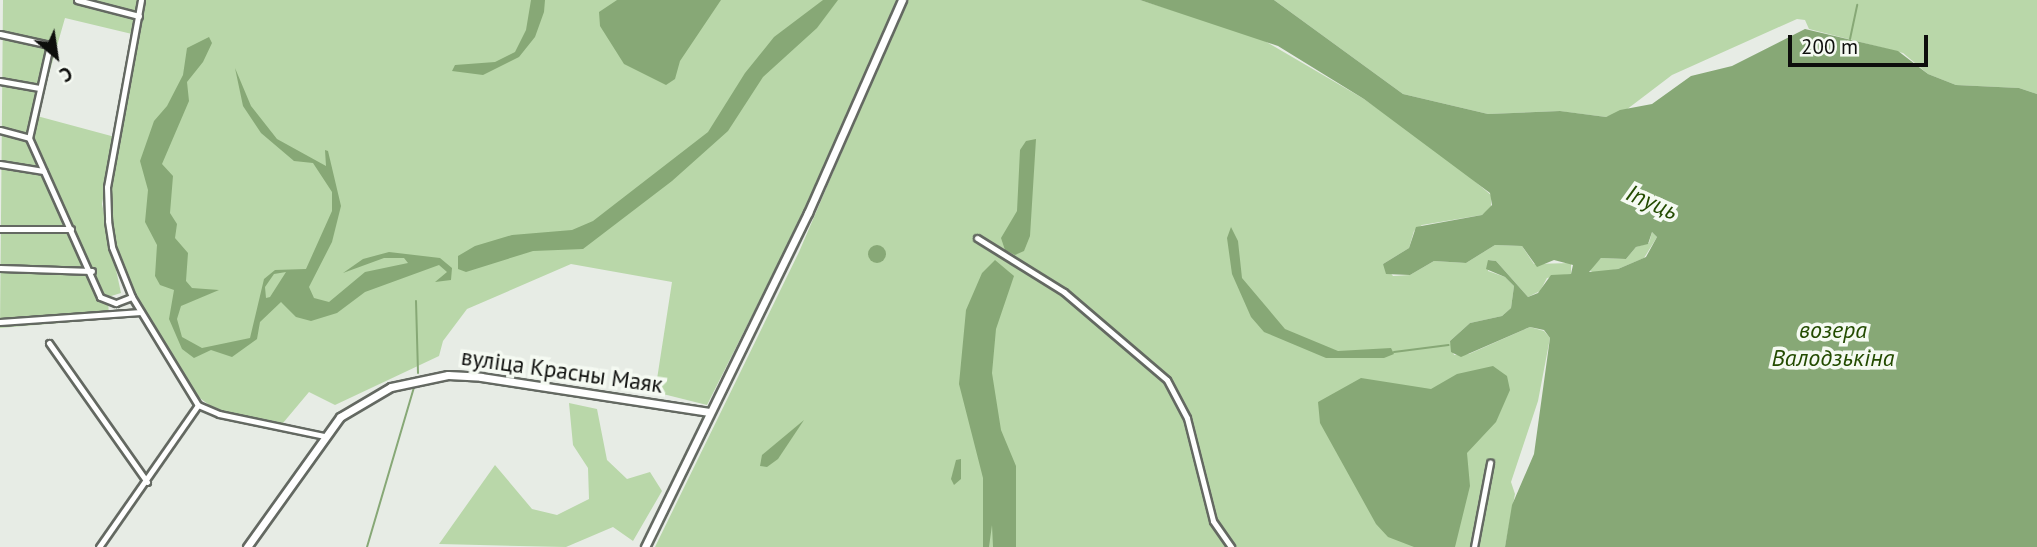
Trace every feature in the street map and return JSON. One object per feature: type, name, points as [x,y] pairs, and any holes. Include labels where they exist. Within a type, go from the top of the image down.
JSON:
[{"type":"street","points":[[77,0],[94,2],[139,16]]},
{"type":"street","points":[[141,0],[107,187],[111,247],[132,297],[198,405],[219,414],[324,436]]},
{"type":"street","points":[[645,547],[808,214],[902,2]]},
{"type":"street","points":[[0,34],[50,45],[29,138],[92,271],[100,297],[107,302],[132,297]]},
{"type":"street","points":[[0,80],[39,88]]},
{"type":"street","points":[[0,130],[29,138]]},
{"type":"street","points":[[0,164],[43,171]]},
{"type":"street","points":[[0,229],[71,229]]},
{"type":"street","points":[[977,238],[1064,292],[1167,380],[1187,418],[1213,521],[1231,547]]},
{"type":"street","points":[[0,268],[92,271]]},
{"type":"street","points":[[0,322],[141,313]]},
{"type":"street","points":[[49,343],[147,482]]},
{"type":"street","name":"вуліца Красны Маяк","points":[[247,547],[324,436],[370,397],[402,384],[448,375],[709,412]]},
{"type":"street","points":[[99,547],[147,482],[198,405]]},
{"type":"street","points":[[1474,547],[1490,463]]},
{"type":"shaded area","points":[[3,0],[139,0],[132,34],[65,18],[37,116],[115,137],[102,204],[121,293],[108,297],[109,319],[0,328]]},
{"type":"shaded area","points":[[146,0],[898,0],[801,218],[707,405],[655,392],[672,282],[571,264],[467,309],[443,341],[439,356],[335,405],[309,392],[283,423],[216,410],[197,396],[146,316],[116,250],[109,195]]},
{"type":"shaded area","points":[[907,0],[1140,0],[1258,37],[1364,99],[1445,156],[1491,195],[1491,208],[1482,215],[1422,225],[1414,231],[1409,248],[1383,264],[1393,276],[1410,275],[1434,261],[1466,263],[1495,245],[1522,246],[1534,264],[1571,263],[1571,274],[1547,278],[1540,291],[1528,297],[1496,261],[1488,260],[1488,271],[1505,277],[1514,286],[1511,308],[1502,316],[1470,323],[1450,341],[1454,355],[1469,354],[1530,327],[1544,331],[1550,338],[1538,401],[1511,482],[1515,494],[1505,547],[655,547],[799,252]]},
{"type":"shaded area","points":[[1274,0],[2037,0],[2037,94],[2019,88],[1956,85],[1928,74],[1903,53],[1809,29],[1805,20],[1797,19],[1672,75],[1626,110],[1606,117],[1559,111],[1488,114],[1403,94]]},
{"type":"shaded area","points":[[1652,232],[1657,237],[1644,258],[1618,269],[1596,274],[1589,270],[1601,258],[1626,259],[1636,247],[1649,243]]},
{"type":"shaded area","points":[[569,403],[597,409],[607,460],[627,479],[650,472],[662,491],[633,541],[613,527],[566,547],[439,544],[495,465],[532,509],[557,515],[589,499],[588,468],[573,445]]},
{"type":"water","points":[[531,0],[545,0],[544,12],[535,37],[519,57],[483,75],[452,71],[455,65],[495,62],[515,52],[526,30]]},
{"type":"water","points":[[617,0],[721,0],[680,61],[675,79],[666,85],[624,64],[600,26],[599,12]]},
{"type":"water","points":[[823,0],[838,0],[817,28],[763,77],[728,131],[672,181],[583,249],[533,251],[466,272],[458,269],[458,256],[475,246],[512,235],[572,230],[593,221],[708,132],[745,73],[774,37]]},
{"type":"water","name":"возера Валодзькіна","points":[[1140,0],[1274,0],[1403,94],[1488,114],[1560,111],[1606,117],[1620,110],[1652,104],[1691,76],[1732,66],[1805,29],[1898,51],[1928,74],[1956,85],[2019,88],[2037,94],[2037,547],[1505,547],[1512,505],[1534,454],[1550,338],[1544,330],[1530,327],[1461,357],[1451,352],[1450,341],[1470,323],[1502,316],[1511,308],[1514,286],[1505,277],[1486,269],[1488,260],[1496,261],[1528,297],[1538,293],[1551,275],[1571,274],[1573,265],[1554,260],[1537,267],[1522,246],[1495,245],[1466,263],[1434,261],[1410,275],[1386,274],[1383,264],[1409,248],[1416,227],[1482,215],[1492,205],[1490,193],[1364,99],[1278,46]],"holes":[[[1652,232],[1657,237],[1646,257],[1618,269],[1589,272],[1601,258],[1626,259],[1636,247],[1648,244]]]},
{"type":"water","points":[[209,37],[212,43],[203,62],[187,82],[189,101],[162,164],[173,176],[170,213],[177,224],[175,238],[188,253],[186,281],[192,288],[219,290],[181,306],[177,319],[182,337],[202,348],[250,338],[264,279],[275,270],[306,269],[332,211],[332,192],[313,163],[294,161],[261,133],[243,106],[235,68],[251,106],[277,139],[326,166],[325,150],[328,151],[341,206],[332,242],[309,287],[314,298],[329,302],[365,272],[408,263],[404,258],[384,258],[343,273],[363,259],[389,252],[440,258],[452,268],[451,280],[435,282],[447,272],[439,265],[365,292],[337,313],[311,321],[296,317],[281,302],[260,322],[257,339],[232,357],[211,350],[194,358],[182,349],[169,319],[174,290],[160,285],[155,276],[157,245],[145,222],[148,190],[140,161],[154,121],[167,106],[183,75],[187,48]],"holes":[[[286,272],[270,297],[266,298],[265,287],[274,274]]]},
{"type":"water","points":[[1036,139],[1030,236],[1024,251],[1015,255],[1005,250],[1001,238],[1017,211],[1020,150],[1026,141]]},
{"type":"water","points":[[1231,227],[1238,241],[1242,278],[1285,329],[1338,351],[1391,348],[1394,354],[1384,358],[1326,358],[1264,332],[1251,317],[1232,274],[1227,238]]},
{"type":"water","points":[[873,245],[881,245],[886,254],[884,261],[873,263],[868,258],[868,250]]},
{"type":"water","points":[[995,260],[1014,276],[996,329],[992,373],[1001,430],[1016,466],[1016,547],[993,547],[992,525],[989,547],[983,547],[983,478],[959,384],[966,310],[982,273]]},
{"type":"water","points":[[1493,366],[1507,376],[1510,390],[1496,422],[1467,453],[1470,486],[1455,547],[1414,547],[1388,537],[1376,524],[1320,423],[1318,402],[1361,378],[1431,389],[1457,374]]},
{"type":"water","points":[[804,420],[778,459],[767,467],[760,466],[762,455]]},
{"type":"water","points":[[961,459],[961,479],[954,485],[951,479],[956,460]]},
{"type":"waterway","points":[[1850,39],[1857,5]]},
{"type":"waterway","points":[[416,301],[418,373]]},
{"type":"waterway","points":[[1394,352],[1449,345]]},
{"type":"waterway","points":[[367,547],[414,387]]},
{"type":"water label","name":"Іпуць","points":[[1652,202]]}]
